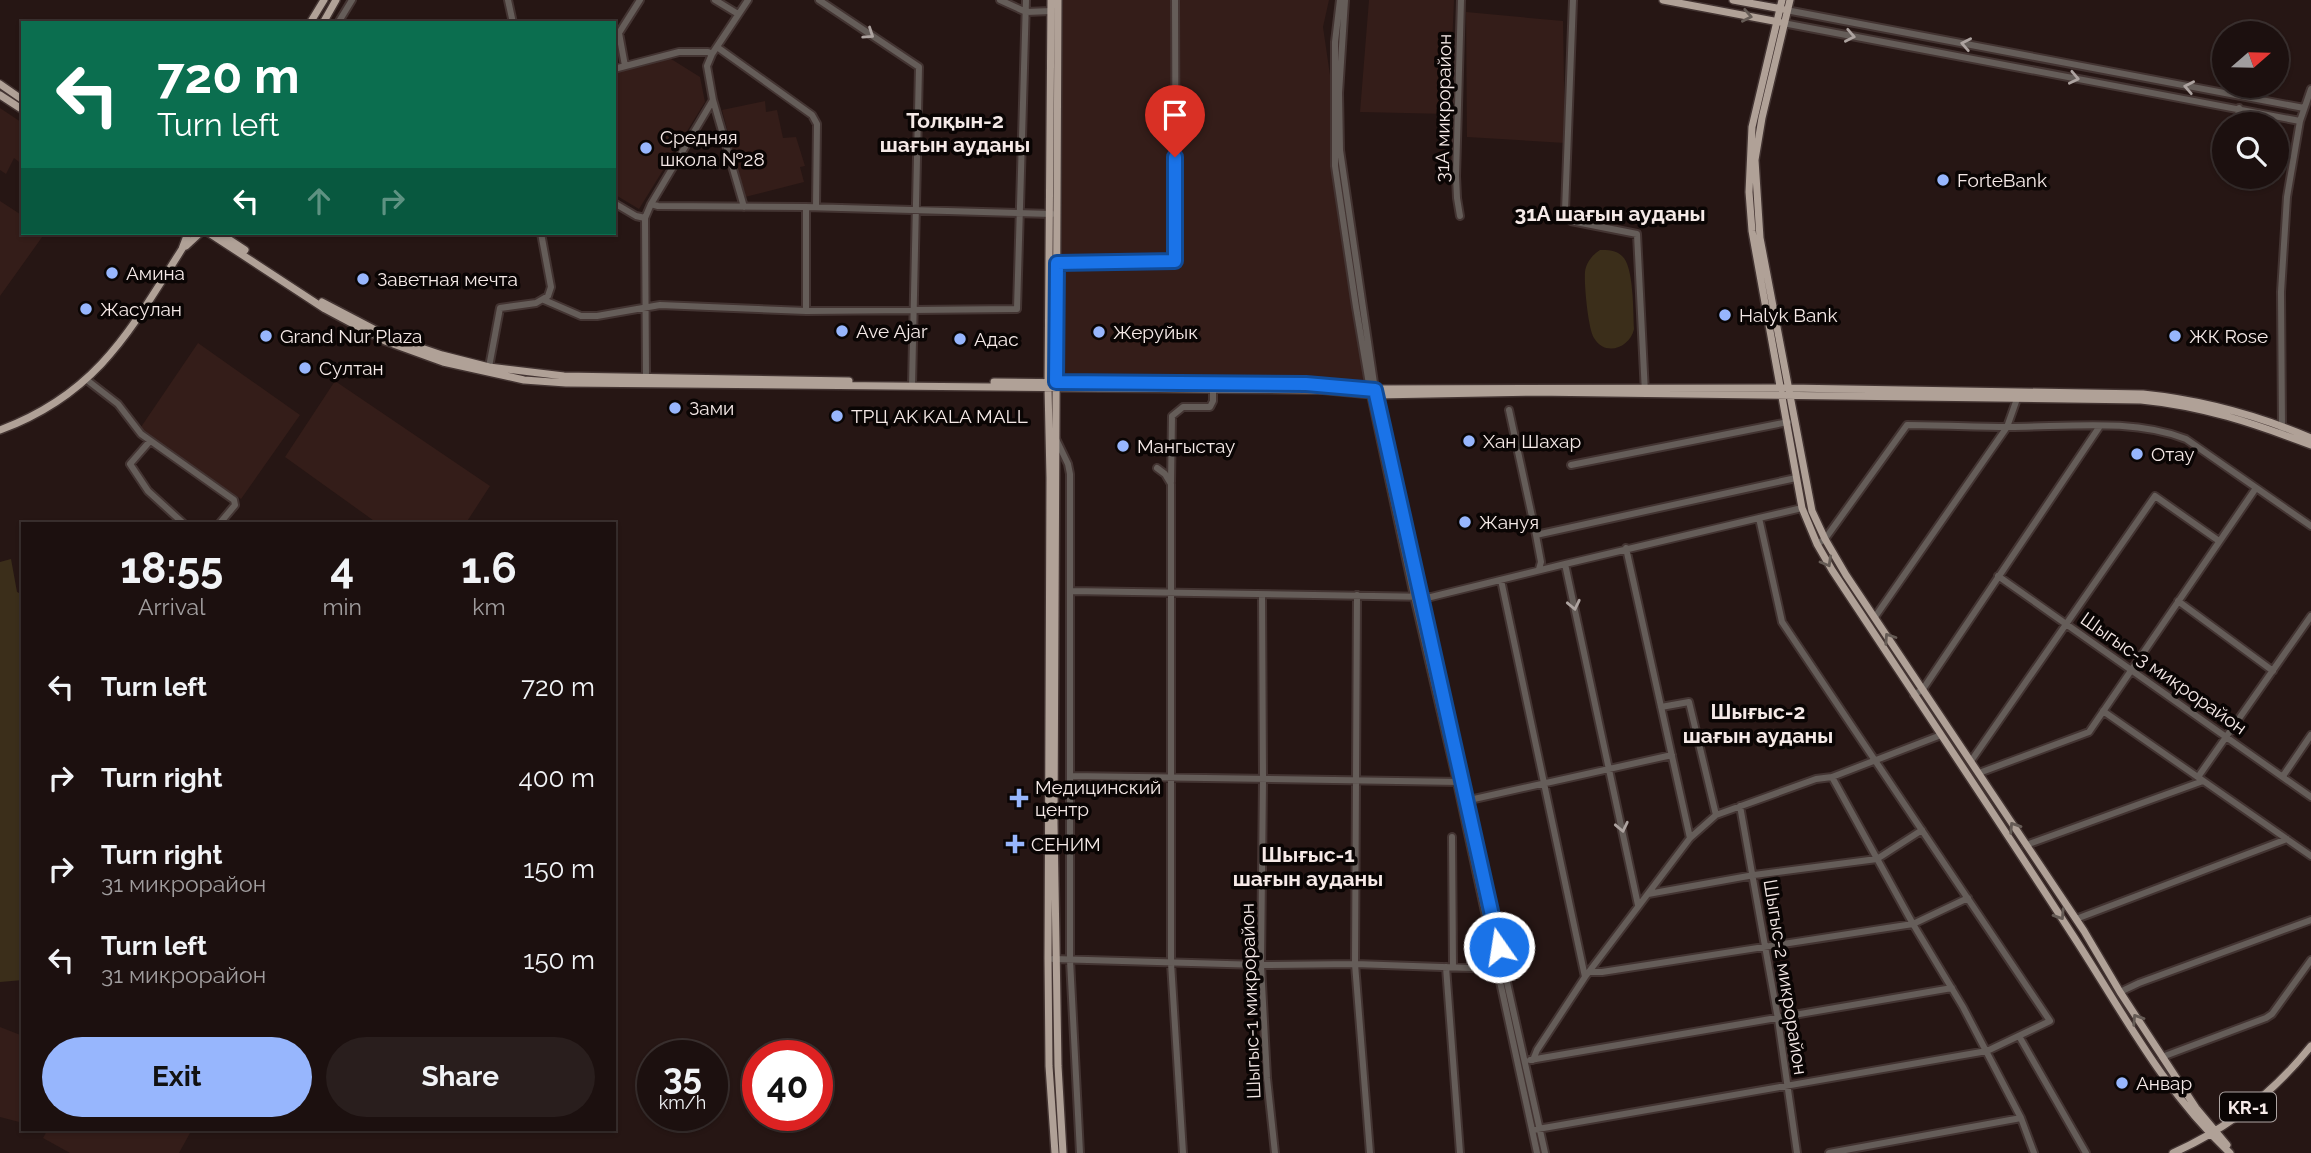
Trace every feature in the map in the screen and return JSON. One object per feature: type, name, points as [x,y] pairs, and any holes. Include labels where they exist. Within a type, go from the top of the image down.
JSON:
[{"type":"main road","points":[[311,21],[324,0]]},
{"type":"main road","points":[[324,21],[336,0]]},
{"type":"main road","points":[[1051,0],[1054,214],[1049,432],[1049,1066],[1055,1153]]},
{"type":"main road","points":[[1054,92],[1058,0]]},
{"type":"main road","points":[[1663,0],[1779,22]]},
{"type":"main road","points":[[1732,0],[1783,10]]},
{"type":"main road","points":[[1782,0],[1783,10]]},
{"type":"main road","points":[[1790,0],[1779,22],[1752,127],[1749,192],[1752,231],[1812,510],[1825,538],[1875,617],[2084,931],[2120,992],[2212,1133]]},
{"type":"main road","points":[[0,84],[21,99]]},
{"type":"main road","points":[[0,95],[21,109]]},
{"type":"main road","points":[[183,249],[187,235]]},
{"type":"main road","points":[[0,430],[51,407],[87,380],[127,337],[183,249],[198,235]]},
{"type":"main road","points":[[212,235],[303,292],[389,337],[489,370],[647,380],[1052,385],[1306,384],[1373,392]]},
{"type":"main road","points":[[222,235],[303,292]]},
{"type":"main road","points":[[1052,385],[1373,392],[2018,394],[2174,403],[2311,438]]},
{"type":"main road","points":[[1051,823],[1056,438],[1052,385]]},
{"type":"main road","points":[[1786,392],[1788,422],[1802,508],[1816,544],[2074,936],[2136,1038],[2212,1133],[2232,1153]]},
{"type":"main road","points":[[2282,430],[2311,445]]},
{"type":"main road","points":[[2074,936],[2084,931]]},
{"type":"main road","points":[[1051,959],[1063,1153]]},
{"type":"main road","name":"KR-1","points":[[2173,1153],[2212,1133],[2276,1085],[2311,1046]]},
{"type":"street","points":[[339,21],[352,0]]},
{"type":"street","points":[[508,0],[513,21]]},
{"type":"street","points":[[625,66],[618,36],[640,0]]},
{"type":"street","points":[[715,0],[738,15]]},
{"type":"street","points":[[744,206],[713,100],[706,66],[748,0]]},
{"type":"street","points":[[819,0],[919,67],[912,384]]},
{"type":"street","points":[[1000,0],[1026,12],[1051,11]]},
{"type":"street","points":[[489,370],[500,308],[544,300],[581,316],[597,316],[660,305],[806,311],[1017,309],[1026,0]]},
{"type":"street","points":[[1053,263],[1175,261],[1175,0]]},
{"type":"street","points":[[1339,0],[1335,42],[1335,166],[1373,392],[1536,1129],[1545,1153]]},
{"type":"street","points":[[1345,0],[1339,93],[1340,150],[1373,392]]},
{"type":"street","name":"31А микрорайон","points":[[1461,0],[1456,136],[1457,198],[1461,216]]},
{"type":"street","points":[[1573,0],[1565,211],[1571,221],[1637,234],[1645,391]]},
{"type":"street","points":[[1783,10],[2304,108]]},
{"type":"street","points":[[1779,22],[2300,121]]},
{"type":"street","points":[[717,47],[812,115],[817,124],[817,207]]},
{"type":"street","points":[[616,68],[679,52],[708,51],[712,54]]},
{"type":"street","points":[[2038,71],[2040,58]]},
{"type":"street","points":[[2282,430],[2280,292],[2287,197],[2300,121],[2311,89]]},
{"type":"street","points":[[647,380],[645,218],[713,100]]},
{"type":"street","points":[[2238,112],[2239,108]]},
{"type":"street","points":[[616,204],[645,218]]},
{"type":"street","points":[[651,204],[1054,214]]},
{"type":"street","points":[[806,207],[806,311]]},
{"type":"street","points":[[541,235],[551,287],[544,300]]},
{"type":"street","points":[[87,380],[118,404],[150,442],[234,500],[235,505],[221,522]]},
{"type":"street","points":[[1183,1153],[1171,963],[1172,416],[1176,410],[1183,407],[1210,407],[1213,389]]},
{"type":"street","points":[[1875,617],[2007,427],[2018,394]]},
{"type":"street","points":[[1509,410],[1536,535],[1541,562],[1539,569]]},
{"type":"street","points":[[1572,465],[1788,422]]},
{"type":"street","points":[[1816,544],[1825,538],[1907,425],[2100,426],[2165,431],[2186,439],[2311,526]]},
{"type":"street","points":[[1914,695],[1923,689],[2100,426]]},
{"type":"street","points":[[1049,432],[1056,438],[1070,474],[1070,960],[1080,1153]]},
{"type":"street","points":[[150,442],[131,464],[148,491],[182,522]]},
{"type":"street","points":[[1157,468],[1171,484]]},
{"type":"street","points":[[1536,535],[1797,478]]},
{"type":"street","points":[[1979,773],[2089,732],[2256,488]]},
{"type":"street","points":[[1971,761],[2155,496],[2219,541]]},
{"type":"street","points":[[1070,591],[1431,597],[1626,548],[1802,508]]},
{"type":"street","points":[[1536,1129],[1987,1051],[2050,1021],[1782,622],[1759,518]]},
{"type":"street","points":[[1626,548],[1690,838]]},
{"type":"street","points":[[1565,564],[1639,905]]},
{"type":"street","name":"Шыгыс-3 микрорайон","points":[[1998,576],[2311,797]]},
{"type":"street","points":[[1501,580],[1543,784],[1587,975]]},
{"type":"street","name":"Шыгыс-1 микрорайон","points":[[1262,595],[1261,965],[1267,1078],[1275,1153]]},
{"type":"street","points":[[1357,595],[1355,964],[1370,1153]]},
{"type":"street","points":[[2178,601],[2273,671]]},
{"type":"street","points":[[2026,845],[2201,779],[2311,616]]},
{"type":"street","points":[[1661,707],[1689,702],[1716,815]]},
{"type":"street","points":[[2103,711],[2311,856]]},
{"type":"street","points":[[1533,1060],[1587,975],[1647,894],[1690,838],[1716,815],[1816,779],[1832,777],[1941,735]]},
{"type":"street","points":[[2283,776],[2311,735]]},
{"type":"street","points":[[1464,801],[1672,755]]},
{"type":"street","points":[[1071,776],[1460,782]]},
{"type":"street","points":[[1832,777],[1987,1051],[2021,1118],[2034,1153]]},
{"type":"street","name":"Шыгыс-2 микрорайон","points":[[1740,806],[1778,1019],[1797,1153]]},
{"type":"street","points":[[1647,894],[1754,875],[1877,859],[1922,830]]},
{"type":"street","points":[[1452,837],[1449,967],[1460,1153]]},
{"type":"street","points":[[2076,919],[2287,839]]},
{"type":"street","points":[[1587,975],[1913,924],[1968,898]]},
{"type":"street","points":[[2120,992],[2311,920]]},
{"type":"street","points":[[1051,959],[1501,969]]},
{"type":"street","points":[[2162,1057],[2266,1018],[2272,1014],[2311,960]]},
{"type":"street","points":[[1521,1062],[1952,988]]},
{"type":"street","points":[[2019,1035],[2086,1153]]},
{"type":"street","points":[[1829,1153],[2021,1118]]},
{"type":"street","points":[[1536,1129],[1537,1153]]},
{"type":"shaded area","points":[[1061,0],[1329,0],[1323,27],[1375,385],[1314,380],[1056,375]]},
{"type":"shaded area","points":[[1369,0],[1454,0],[1449,114],[1360,112]]},
{"type":"shaded area","points":[[1466,12],[1563,21],[1565,143],[1467,137]]},
{"type":"shaded area","name":"Средняя школа №28","points":[[668,57],[700,77],[705,102],[639,209],[616,195],[616,70]]},
{"type":"shaded area","points":[[765,101],[766,112],[777,110],[783,138],[796,137],[805,166],[800,167],[804,182],[745,197],[722,110]]},
{"type":"shaded area","points":[[0,108],[21,122],[21,160],[19,162],[14,158],[6,174],[0,170]]},
{"type":"shaded area","points":[[0,201],[21,215],[21,235],[44,235],[0,296]]},
{"type":"shaded area","points":[[1600,250],[1615,251],[1622,256],[1631,279],[1634,329],[1632,336],[1617,348],[1610,349],[1599,344],[1594,338],[1588,316],[1585,272],[1594,254]]},
{"type":"shaded area","points":[[198,343],[300,415],[241,499],[139,430]]},
{"type":"shaded area","points":[[335,381],[490,486],[467,522],[376,522],[285,457]]},
{"type":"shaded area","points":[[11,559],[17,592],[21,594],[21,980],[0,982],[0,562]]},
{"type":"shaded area","points":[[0,1027],[21,1035],[21,1122],[0,1117]]},
{"type":"shaded area","points":[[47,1131],[190,1133],[179,1153],[70,1153],[43,1138]]},
{"type":"place","name":"Средняя школа №28","points":[[646,148]]},
{"type":"place","name":"ForteBank","points":[[1943,180]]},
{"type":"place","name":"Амина","points":[[112,273]]},
{"type":"place","name":"Заветная мечта","points":[[363,279]]},
{"type":"place","name":"Жасулан","points":[[86,309]]},
{"type":"place","name":"Halyk Bank","points":[[1725,315]]},
{"type":"place","name":"Ave Ajar","points":[[842,331]]},
{"type":"place","name":"Жеруйык","points":[[1099,332]]},
{"type":"place","name":"Grand Nur Plaza","points":[[266,336]]},
{"type":"place","name":"ЖК Rose","points":[[2175,336]]},
{"type":"place","name":"Адас","points":[[960,339]]},
{"type":"place","name":"Султан","points":[[305,368]]},
{"type":"place","name":"Зами","points":[[675,408]]},
{"type":"place","name":"ТРЦ AK KALA MALL","points":[[837,416]]},
{"type":"place","name":"Хан Шахар","points":[[1469,441]]},
{"type":"place","name":"Мангыстау","points":[[1123,446]]},
{"type":"place","name":"Отау","points":[[2137,454]]},
{"type":"place","name":"Жануя","points":[[1465,522]]},
{"type":"place","name":"Медицинский центр","points":[[1019,798]]},
{"type":"place","name":"СЕНИМ","points":[[1015,844]]},
{"type":"place","name":"Анвар","points":[[2122,1083]]},
{"type":"district","name":"Толқын-2 шағын ауданы","points":[[955,132]]},
{"type":"district","name":"31А шағын ауданы","points":[[1610,213]]},
{"type":"district","name":"Шығыс-2 шағын ауданы","points":[[1758,723]]},
{"type":"district","name":"Шығыс-1 шағын ауданы","points":[[1308,866]]},
{"type":"route","points":[[1175,157],[1175,261],[1057,263],[1056,382],[1306,384],[1375,390],[1499,947]]}]
